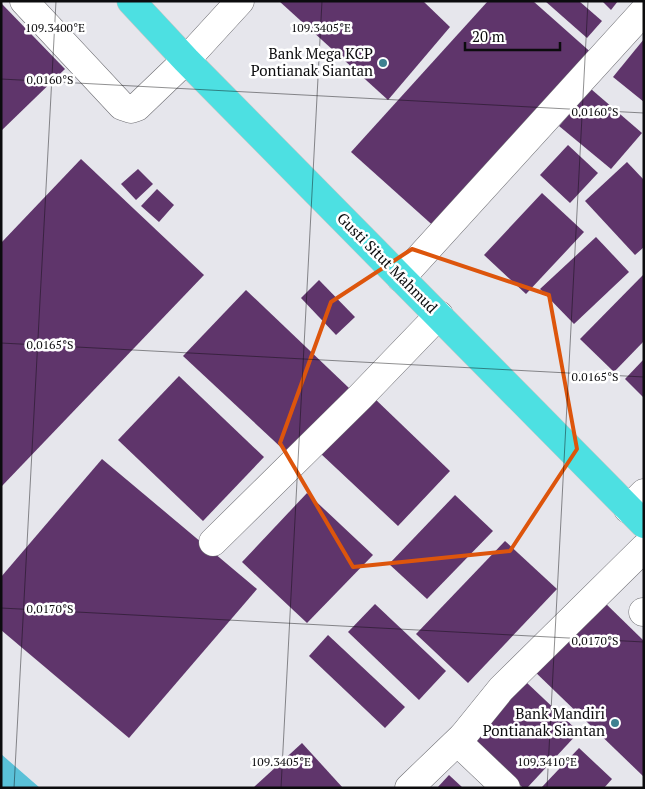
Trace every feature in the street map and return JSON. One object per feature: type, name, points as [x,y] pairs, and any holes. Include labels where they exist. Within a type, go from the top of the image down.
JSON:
[{"type":"highway","name":"Gusti Situt Mahmud","points":[[131,1],[186,60],[439,315],[639,508]]},
{"type":"street","points":[[24,1],[122,106],[131,109],[137,107],[186,60],[240,1]]},
{"type":"street","points":[[402,278],[644,11]]},
{"type":"street","points":[[213,542],[360,397],[439,315]]},
{"type":"street","points":[[409,788],[463,736],[501,688],[644,548]]},
{"type":"street","points":[[463,736],[462,743],[466,750],[506,788]]},
{"type":"highlighted area","points":[[412,249],[549,295],[577,449],[510,551],[353,567],[280,443],[331,302]]},
{"type":"water","points":[[1,754],[40,788],[1,788]]},
{"type":"building","name":"Bank Mega KCP Pontianak Siantan","points":[[279,1],[423,1],[450,27],[388,100]]},
{"type":"building","points":[[488,1],[533,1],[595,56],[438,230],[351,152]]},
{"type":"building","points":[[545,1],[579,1],[602,21],[587,38]]},
{"type":"building","points":[[602,1],[618,1],[611,10]]},
{"type":"building","points":[[1,3],[65,69],[1,131]]},
{"type":"building","points":[[644,39],[644,102],[613,77]]},
{"type":"building","points":[[591,89],[642,133],[611,169],[559,126]]},
{"type":"building","points":[[568,145],[598,173],[570,203],[540,175]]},
{"type":"building","points":[[81,159],[204,275],[1,487],[1,243]]},
{"type":"building","points":[[627,162],[644,180],[644,247],[635,255],[585,201]]},
{"type":"building","points":[[138,169],[153,184],[136,200],[121,184]]},
{"type":"building","points":[[157,189],[174,205],[159,222],[141,206]]},
{"type":"building","points":[[542,193],[584,232],[526,294],[484,255]]},
{"type":"building","points":[[596,237],[629,272],[574,324],[540,289]]},
{"type":"building","points":[[644,274],[644,341],[614,372],[580,339]]},
{"type":"building","points":[[319,280],[355,317],[336,335],[301,298]]},
{"type":"building","points":[[246,290],[349,388],[287,453],[183,356]]},
{"type":"building","points":[[644,359],[644,398],[625,379]]},
{"type":"building","points":[[179,376],[264,457],[203,521],[118,440]]},
{"type":"building","points":[[373,397],[450,471],[398,526],[320,453]]},
{"type":"building","points":[[102,459],[257,589],[129,738],[1,630],[1,577]]},
{"type":"building","points":[[307,493],[373,555],[307,623],[242,562]]},
{"type":"building","points":[[455,495],[493,531],[427,599],[389,564]]},
{"type":"building","points":[[505,541],[557,589],[468,683],[416,634]]},
{"type":"building","name":"Bank Mandiri Pontianak Siantan","points":[[600,598],[644,641],[644,777],[531,668]]},
{"type":"building","points":[[375,604],[446,671],[419,700],[348,632]]},
{"type":"building","points":[[328,635],[405,707],[385,728],[309,656]]},
{"type":"building","points":[[525,681],[579,732],[527,788],[523,788],[471,739]]},
{"type":"building","points":[[302,743],[343,788],[253,788]]},
{"type":"building","points":[[579,748],[612,779],[604,788],[541,788]]},
{"type":"building","points":[[449,775],[463,788],[437,788]]},
{"type":"place","name":"Bank Mega KCP Pontianak Siantan","points":[[383,63]]},
{"type":"place","name":"Bank Mandiri Pontianak Siantan","points":[[615,723]]}]
